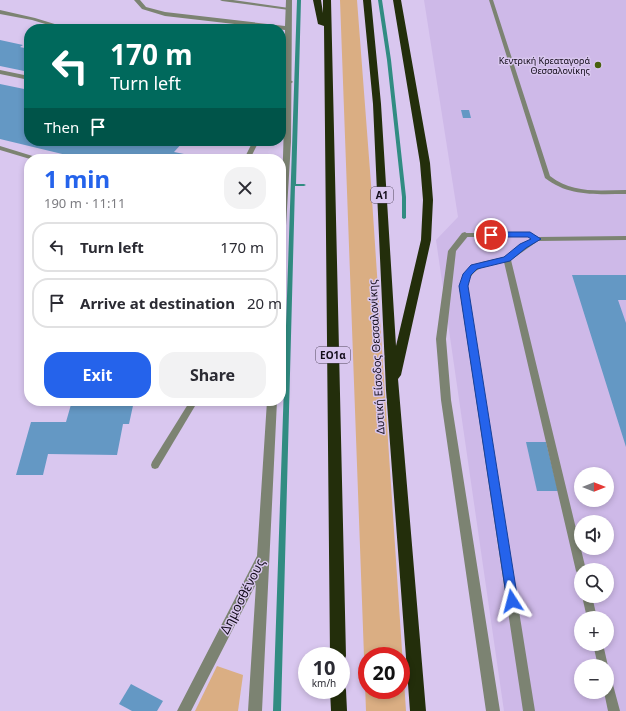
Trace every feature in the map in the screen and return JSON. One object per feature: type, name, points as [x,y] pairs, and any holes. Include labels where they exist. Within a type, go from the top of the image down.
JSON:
[{"type":"highway","points":[[317,0],[328,54]]},
{"type":"highway","points":[[327,0],[328,54]]},
{"type":"highway","name":"Δυτική Είσοδος Θεσσαλονίκης","points":[[367,0],[377,104],[392,390],[418,711]]},
{"type":"highway","points":[[392,390],[426,240],[428,219],[425,162],[400,4]]},
{"type":"highway","name":"ΕΟ1α","points":[[328,54],[338,647]]},
{"type":"highway","points":[[338,699],[339,711]]},
{"type":"street","points":[[137,0],[144,8],[164,14],[253,24]]},
{"type":"street","points":[[286,119],[290,82],[288,28],[289,0]]},
{"type":"street","points":[[465,235],[452,251],[441,339],[446,400],[493,711]]},
{"type":"street","name":"Δημοσθένους","points":[[184,711],[264,555],[272,406]]},
{"type":"street","points":[[255,711],[264,555]]},
{"type":"lane","points":[[222,0],[289,9]]},
{"type":"lane","points":[[491,0],[547,176],[559,186],[577,191],[626,192]]},
{"type":"lane","points":[[0,12],[50,24]]},
{"type":"lane","points":[[0,72],[24,77]]},
{"type":"lane","points":[[286,81],[290,82]]},
{"type":"lane","points":[[0,148],[24,155]]},
{"type":"lane","points":[[465,235],[530,234],[537,239]]},
{"type":"lane","points":[[529,711],[464,286],[467,274],[474,267],[507,259],[523,246],[537,239],[626,238]]},
{"type":"lane","points":[[507,259],[579,563]]},
{"type":"lane","points":[[156,465],[191,406]]},
{"type":"lane","points":[[611,699],[614,711]]},
{"type":"shaded area","points":[[340,0],[357,0],[371,184],[402,647],[364,647]]},
{"type":"shaded area","points":[[424,0],[626,0],[626,711],[504,711],[436,240],[458,217]]},
{"type":"shaded area","points":[[217,666],[243,675],[238,711],[195,711]]},
{"type":"shaded area","points":[[366,699],[405,699],[406,711],[366,711]]},
{"type":"building","points":[[0,40],[23,45],[20,47],[24,48],[24,71],[0,66]]},
{"type":"building","points":[[0,84],[24,89],[24,145],[0,139]]},
{"type":"building","points":[[461,110],[469,110],[471,118],[463,118]]},
{"type":"building","points":[[29,146],[179,146],[174,152],[184,154],[62,154]]},
{"type":"building","points":[[572,275],[626,275],[626,300],[618,300],[626,323],[626,447]]},
{"type":"building","points":[[71,406],[133,406],[129,424],[123,424],[117,455],[48,454],[43,475],[16,475],[31,422],[66,422]]},
{"type":"building","points":[[526,442],[546,442],[558,491],[537,491]]},
{"type":"building","points":[[131,684],[163,701],[157,711],[132,711],[119,704]]},
{"type":"waterway","points":[[277,711],[299,0]]},
{"type":"waterway","points":[[380,0],[389,60],[404,197],[404,218]]},
{"type":"waterway","points":[[294,185],[304,185]]},
{"type":"place","name":"Κεντρική Κρεαταγορά Θεσσαλονίκης","points":[[598,65]]},
{"type":"route","points":[[491,235],[530,234],[537,239],[527,243],[507,259],[489,262],[474,267],[464,279],[512,601]]}]
